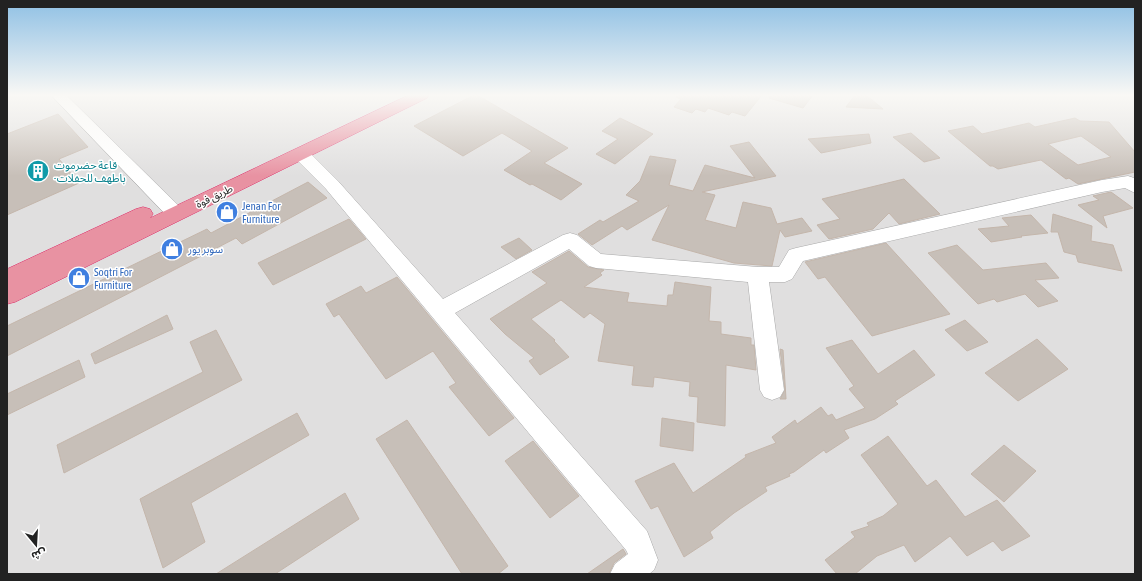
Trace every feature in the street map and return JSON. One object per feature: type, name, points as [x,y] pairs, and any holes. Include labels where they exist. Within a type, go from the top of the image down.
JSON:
[{"type":"highway","name":"طريق فوة","points":[[7,296],[170,209],[338,122]]},
{"type":"highway","name":"طريق فوة","points":[[7,278],[301,154],[366,122]]},
{"type":"street","points":[[85,122],[170,209]]},
{"type":"street","points":[[301,154],[332,185],[637,541],[644,560],[625,574]]},
{"type":"street","points":[[440,311],[570,240],[596,261],[758,275],[785,274],[796,255],[1102,186],[1128,182],[1135,187]]},
{"type":"street","points":[[758,275],[772,390]]},
{"type":"shaded area","points":[[7,122],[1135,122],[1135,574],[7,574]]},
{"type":"building","name":"قاعة حضرموت -باطهف للحفلات","points":[[37,122],[65,122],[88,147],[59,159],[79,183],[7,215],[7,134]]},
{"type":"building","points":[[422,122],[524,122],[568,148],[544,163],[582,184],[561,200],[504,170],[532,151],[502,133],[463,156],[414,126]]},
{"type":"building","points":[[614,122],[628,122],[653,134],[615,164],[596,154],[618,139],[602,131]]},
{"type":"building","points":[[1057,122],[1109,122],[1135,152],[1135,172],[1078,184],[1069,178],[1066,179],[1041,160],[998,169],[990,166],[948,131],[973,126],[982,134],[1029,123],[1035,127]],"holes":[[[1081,136],[1111,157],[1078,165],[1048,144]]]},
{"type":"building","points":[[911,133],[940,158],[924,162],[893,137]]},
{"type":"building","points":[[869,134],[871,143],[821,153],[808,139]]},
{"type":"building","points":[[749,142],[776,176],[702,192],[715,195],[705,220],[736,228],[743,202],[771,208],[777,224],[802,218],[812,231],[785,237],[780,230],[772,266],[734,263],[652,240],[669,205],[627,230],[622,226],[592,245],[578,234],[600,220],[603,222],[639,201],[626,195],[640,181],[650,156],[676,160],[669,185],[693,191],[705,165],[755,178],[730,146]]},
{"type":"building","points":[[904,179],[940,214],[899,224],[889,213],[873,229],[829,239],[817,225],[840,219],[822,199]]},
{"type":"building","points":[[308,182],[327,198],[242,244],[236,238],[7,356],[7,326],[207,229],[211,233]]},
{"type":"building","points":[[1111,192],[1133,208],[1103,216],[1107,228],[1078,205],[1099,200],[1093,196]]},
{"type":"building","points":[[1053,214],[1092,226],[1091,241],[1113,245],[1122,271],[1078,262],[1076,255],[1064,252],[1058,232],[1051,232]]},
{"type":"building","points":[[1031,215],[1048,233],[1021,236],[1022,237],[991,242],[978,229],[1009,226],[1002,218]]},
{"type":"building","points":[[349,219],[366,239],[273,285],[258,263]]},
{"type":"building","points":[[519,238],[532,250],[516,259],[501,247]]},
{"type":"building","points":[[886,243],[950,314],[872,336],[825,277],[818,279],[805,262]]},
{"type":"building","points":[[957,245],[983,270],[1046,263],[1059,278],[1035,280],[1058,301],[1038,307],[1025,294],[997,302],[994,299],[978,304],[928,253]]},
{"type":"building","points":[[569,251],[588,267],[604,270],[600,273],[602,275],[584,287],[629,293],[627,302],[667,306],[668,295],[673,295],[675,282],[711,287],[709,321],[721,322],[721,334],[751,338],[751,345],[754,345],[756,370],[726,365],[725,426],[697,422],[698,397],[689,396],[690,382],[654,377],[653,387],[632,385],[634,366],[598,361],[605,324],[590,313],[584,318],[561,300],[531,319],[555,340],[554,341],[569,357],[540,375],[529,361],[534,358],[505,334],[490,319],[547,283],[532,272]]},
{"type":"building","points":[[397,277],[514,418],[489,436],[449,387],[456,383],[433,351],[386,379],[339,314],[334,317],[326,304],[361,286],[366,293]]},
{"type":"building","points":[[167,315],[173,329],[95,364],[91,354]]},
{"type":"building","points":[[965,320],[988,342],[967,351],[945,330]]},
{"type":"building","points":[[216,330],[242,380],[64,473],[57,445],[203,372],[190,342]]},
{"type":"building","points":[[1037,339],[1068,369],[1018,401],[985,373]]},
{"type":"building","points":[[852,340],[878,374],[914,350],[935,375],[895,401],[898,404],[875,419],[844,430],[849,438],[826,453],[824,450],[789,474],[790,476],[765,487],[767,491],[734,513],[710,532],[713,538],[684,557],[658,506],[651,509],[635,481],[674,463],[693,493],[746,457],[745,455],[776,443],[772,437],[795,420],[797,424],[821,407],[828,416],[832,414],[836,420],[865,408],[849,389],[854,386],[826,348]]},
{"type":"building","points":[[780,349],[783,350],[786,399],[780,399],[785,390]]},
{"type":"building","points":[[79,360],[85,377],[7,415],[7,394]]},
{"type":"building","points":[[297,413],[309,435],[191,503],[205,542],[163,568],[140,499]]},
{"type":"building","points":[[662,418],[694,423],[693,451],[660,446]]},
{"type":"building","points":[[407,420],[508,566],[498,574],[462,574],[376,439]]},
{"type":"building","points":[[888,436],[927,486],[936,480],[965,517],[997,500],[1030,536],[1002,551],[993,541],[967,556],[950,536],[915,562],[904,545],[877,556],[855,574],[837,574],[825,560],[855,537],[851,532],[869,526],[867,523],[883,516],[898,504],[861,455]]},
{"type":"building","points":[[533,441],[579,496],[550,518],[505,461]]},
{"type":"building","points":[[1004,445],[1036,471],[1004,502],[971,474]]},
{"type":"building","points":[[345,493],[359,519],[275,574],[216,574]]},
{"type":"building","points":[[623,549],[626,554],[614,563],[609,574],[587,574]]},
{"type":"place","name":"قاعة حضرموت -باطهف للحفلات","points":[[38,171]]},
{"type":"place","name":"Jenan For Furniture","points":[[227,212]]},
{"type":"place","name":"سوبر يور","points":[[172,249]]},
{"type":"place","name":"Soqtri For Furniture","points":[[79,278]]}]
